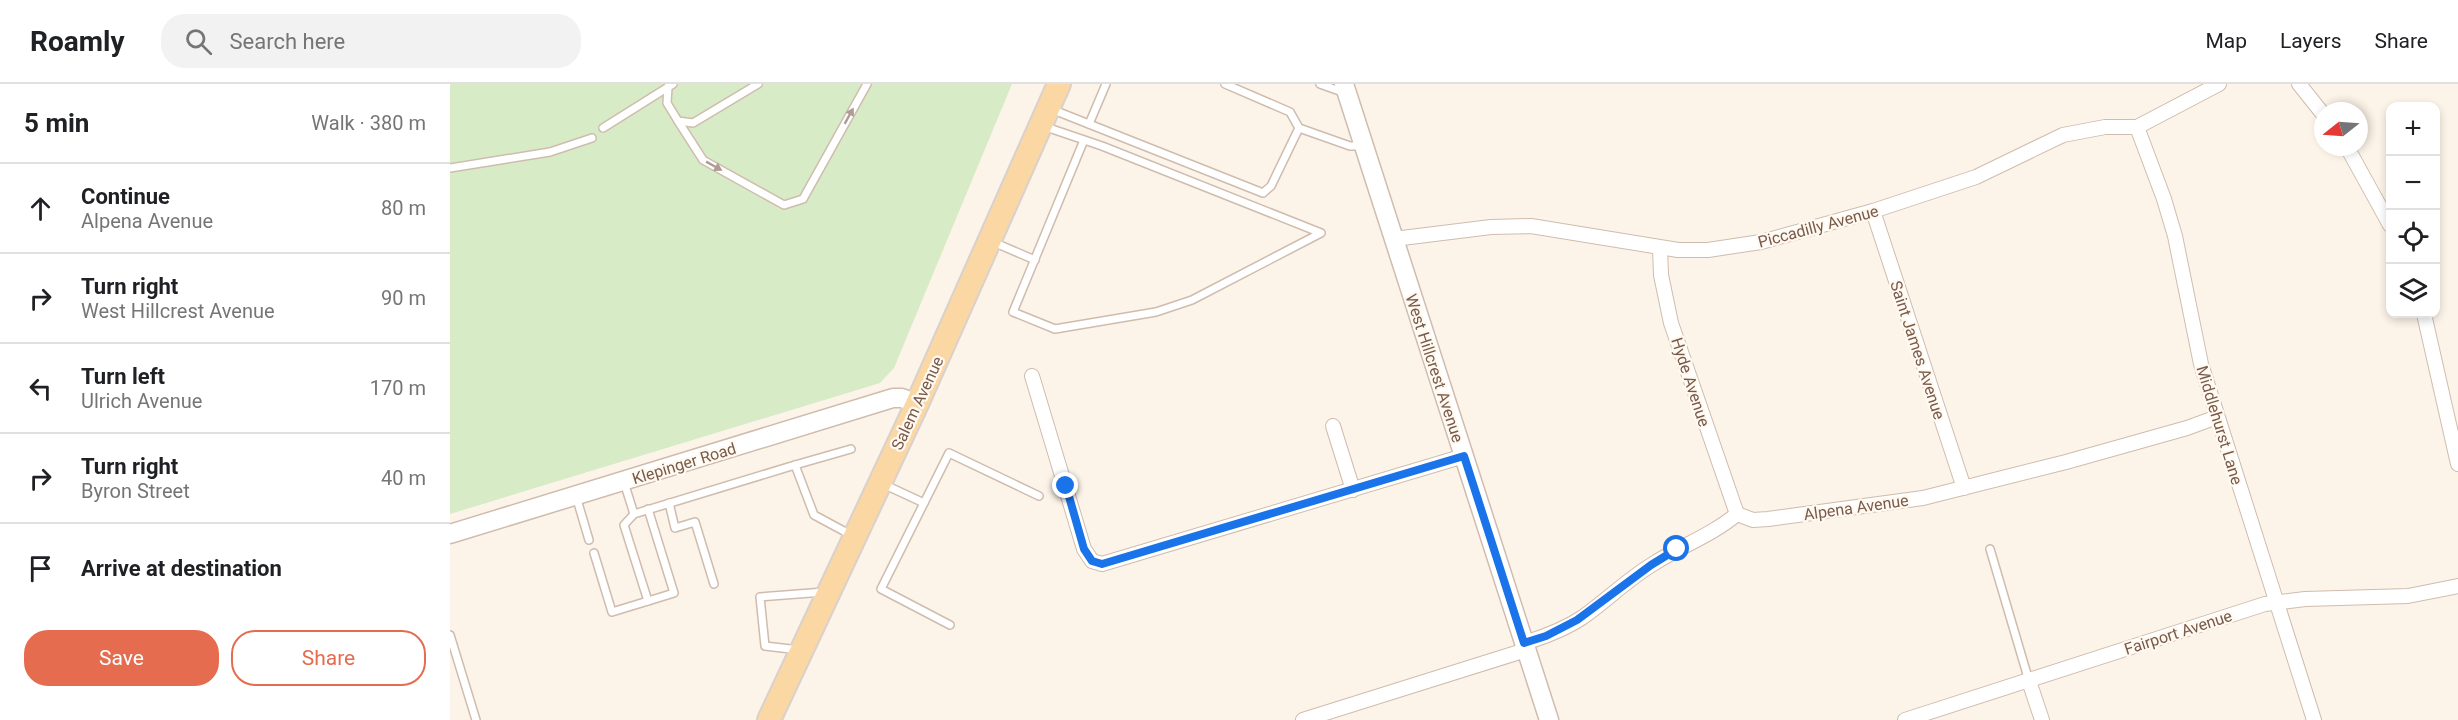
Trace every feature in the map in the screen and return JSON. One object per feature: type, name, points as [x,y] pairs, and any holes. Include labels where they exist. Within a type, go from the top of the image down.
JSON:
[{"type":"main road","name":"Salem Avenue","points":[[770,720],[917,404],[1059,84]]},
{"type":"street","name":"Piccadilly Avenue","points":[[1394,239],[1491,227],[1531,226],[1660,248],[1708,250],[1761,242],[1873,211],[1976,177],[2063,135],[2104,127],[2137,127],[2218,84]]},
{"type":"street","points":[[2299,84],[2314,103]]},
{"type":"street","name":"West Hillcrest Avenue","points":[[1346,89],[1549,720]]},
{"type":"street","name":"Middlehurst Lane","points":[[2137,127],[2164,198],[2175,236],[2201,364],[2314,720]]},
{"type":"street","points":[[2352,156],[2386,216]]},
{"type":"street","name":"Saint James Avenue","points":[[1873,211],[1964,488]]},
{"type":"street","name":"Hyde Avenue","points":[[1660,248],[1661,275],[1671,323],[1737,514]]},
{"type":"street","points":[[2425,318],[2458,464]]},
{"type":"street","points":[[1032,376],[1084,549],[1092,561],[1102,564],[1464,456]]},
{"type":"street","name":"Klepinger Road","points":[[450,534],[893,398],[902,398],[917,404]]},
{"type":"street","name":"Alpena Avenue","points":[[1737,514],[1753,519],[1768,519],[1923,498],[2187,428],[2217,417]]},
{"type":"street","points":[[1333,426],[1353,490]]},
{"type":"street","points":[[1302,720],[1525,647],[1577,620],[1651,565],[1677,549],[1720,528],[1737,514]]},
{"type":"street","name":"Fairport Avenue","points":[[1905,720],[2265,604],[2305,599],[2408,596],[2458,586]]},
{"type":"street","points":[[2029,681],[2042,720]]},
{"type":"lane","points":[[678,121],[693,123],[758,84]]},
{"type":"lane","points":[[670,86],[668,103],[703,160],[784,205],[803,199],[867,84]]},
{"type":"lane","points":[[1089,124],[1107,84]]},
{"type":"lane","points":[[1226,84],[1290,112],[1299,128],[1350,146],[1364,146]]},
{"type":"lane","points":[[1320,84],[1346,89]]},
{"type":"lane","points":[[603,128],[670,86]]},
{"type":"lane","points":[[1045,117],[1089,124],[1263,193],[1271,186],[1299,128]]},
{"type":"lane","points":[[1045,117],[1084,140],[1321,233],[1192,300],[1156,312],[1055,329],[1013,312],[1084,140]]},
{"type":"lane","points":[[450,168],[550,152],[592,138]]},
{"type":"lane","points":[[991,241],[1035,260]]},
{"type":"lane","points":[[648,601],[624,525],[634,514],[851,449]]},
{"type":"lane","points":[[950,625],[881,589],[949,453],[1039,496]]},
{"type":"lane","points":[[795,465],[814,515],[855,537]]},
{"type":"lane","points":[[624,481],[634,514]]},
{"type":"lane","points":[[880,483],[924,503]]},
{"type":"lane","points":[[575,496],[589,540]]},
{"type":"lane","points":[[669,503],[675,528],[695,522],[714,584]]},
{"type":"lane","points":[[594,554],[612,612],[674,593],[648,509]]},
{"type":"lane","points":[[1989,549],[2029,681]]},
{"type":"lane","points":[[802,650],[765,646],[760,597],[830,592]]},
{"type":"lane","points":[[450,635],[476,720]]},
{"type":"green space","points":[[450,84],[1012,84],[894,368],[880,383],[450,514]]},
{"type":"route","points":[[1066,486],[1087,556],[1092,561],[1102,564],[1464,456],[1524,643],[1546,636],[1577,620],[1651,565],[1677,549]]}]
